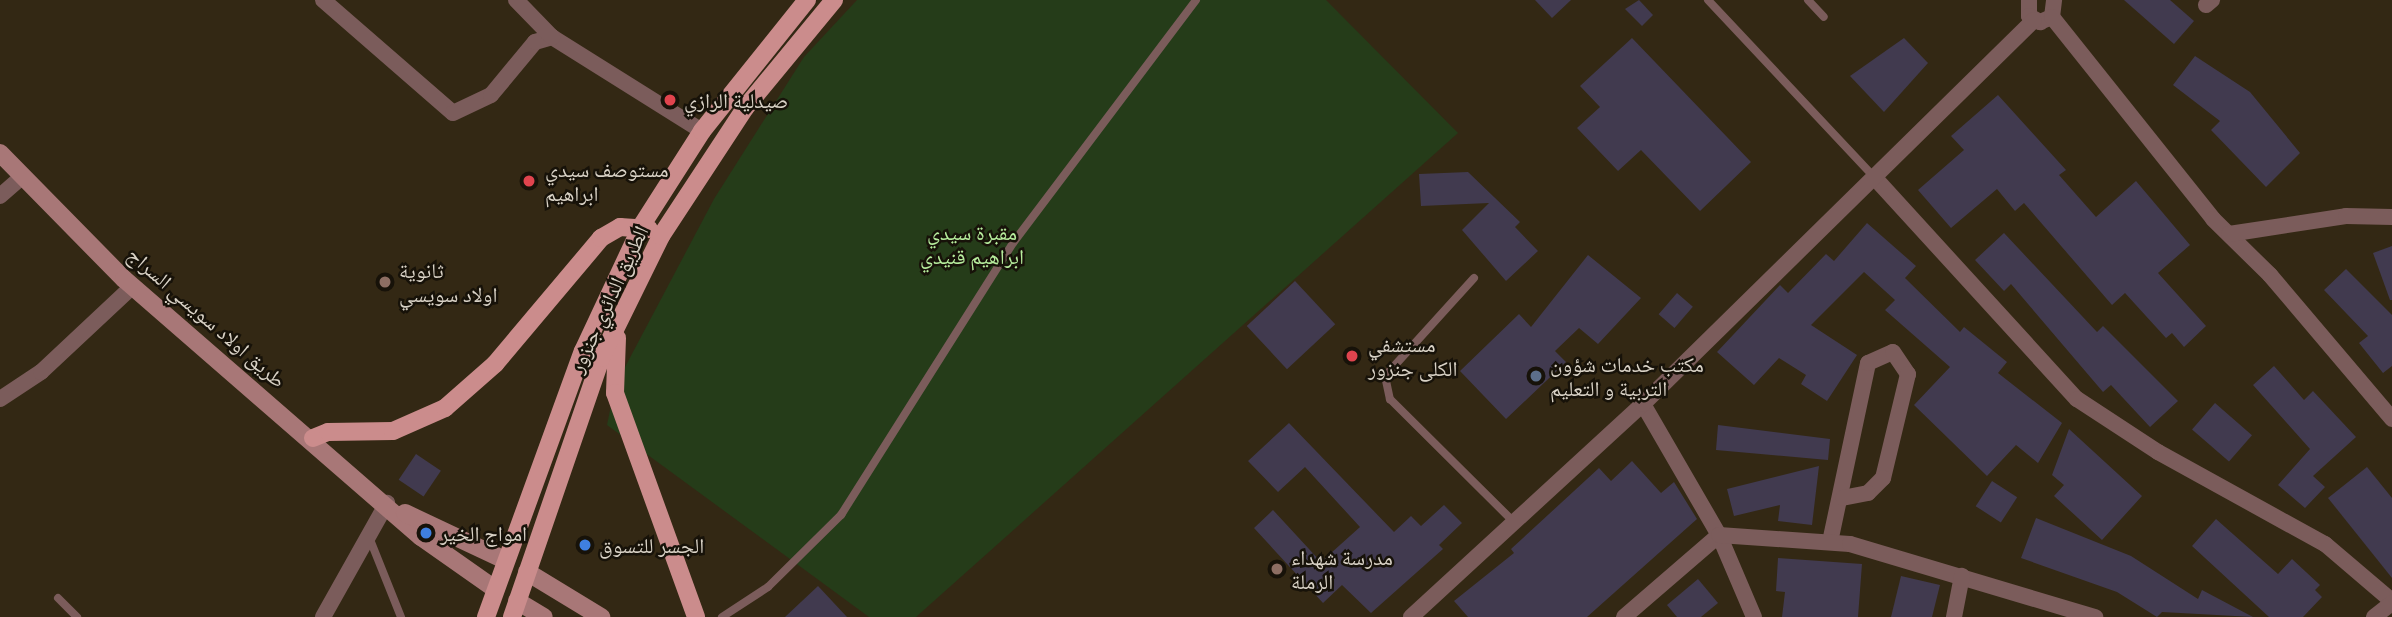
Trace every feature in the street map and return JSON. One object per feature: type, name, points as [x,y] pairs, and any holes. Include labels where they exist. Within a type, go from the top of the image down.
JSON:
[{"type":"main road","name":"الطريق الدائري جنزور","points":[[486,617],[583,351],[642,225],[702,131],[807,0]]},
{"type":"main road","name":"الطريق الدائري جنزور","points":[[514,609],[618,324],[661,236],[745,108],[834,0]]},
{"type":"main road","points":[[313,438],[328,432],[393,431],[444,408],[495,364],[601,238],[642,225],[661,236]]},
{"type":"main road","points":[[618,324],[615,393],[696,617]]},
{"type":"street","points":[[323,0],[453,113],[491,94],[535,43],[552,37]]},
{"type":"street","points":[[516,0],[552,37],[702,131]]},
{"type":"street","points":[[2028,0],[2034,20]]},
{"type":"street","points":[[1410,617],[1643,404],[2034,20],[2053,8],[2229,234],[2392,419]]},
{"type":"street","name":"طريق اولاد سويسي السراج","points":[[0,153],[133,286],[390,505]]},
{"type":"street","points":[[0,196],[23,176]]},
{"type":"street","points":[[1874,177],[2077,399],[2325,544],[2392,602],[2374,617]]},
{"type":"street","points":[[2229,234],[2346,216],[2392,217]]},
{"type":"street","points":[[0,399],[41,372],[133,286]]},
{"type":"street","points":[[1830,542],[1843,498],[1868,363],[1893,352],[1908,374],[1883,478],[1868,494],[1843,498]]},
{"type":"street","points":[[1643,404],[1719,535],[1754,617]]},
{"type":"street","points":[[390,505],[505,560]]},
{"type":"street","points":[[323,617],[371,542],[390,505]]},
{"type":"street","points":[[390,505],[421,537],[495,589]]},
{"type":"street","points":[[1623,617],[1719,535],[1830,542],[1962,576],[2095,617]]},
{"type":"street","points":[[527,572],[601,617]]},
{"type":"street","points":[[1954,617],[1962,576]]},
{"type":"street","points":[[514,609],[544,617]]},
{"type":"lane","points":[[722,617],[768,587],[841,515],[1013,243],[1196,0]]},
{"type":"lane","points":[[1708,0],[1874,177]]},
{"type":"lane","points":[[1808,0],[1824,17]]},
{"type":"lane","points":[[1474,278],[1384,376],[1390,399],[1514,522]]},
{"type":"lane","points":[[371,542],[401,617]]},
{"type":"lane","points":[[58,598],[77,617]]},
{"type":"green space","name":"مقبرة سيدي ابراهيم قنيدي","points":[[857,0],[1326,0],[1458,133],[916,617],[869,617],[607,425],[615,386],[714,199],[804,57]]},
{"type":"building","points":[[1535,0],[1571,0],[1552,18]]},
{"type":"building","points":[[1639,0],[1653,15],[1642,26],[1625,9]]},
{"type":"building","points":[[2124,0],[2170,0],[2194,21],[2174,44]]},
{"type":"building","points":[[1632,38],[1751,162],[1700,211],[1641,150],[1618,171],[1577,128],[1600,107],[1580,86]]},
{"type":"building","points":[[1904,38],[1928,63],[1884,112],[1850,76]]},
{"type":"building","points":[[2195,56],[2250,92],[2300,153],[2266,187],[2211,130],[2220,121],[2173,85]]},
{"type":"building","points":[[1998,95],[2066,170],[2059,175],[2096,217],[2136,181],[2190,245],[2158,273],[2206,326],[2184,347],[2172,333],[2166,338],[2125,293],[2112,305],[2024,203],[2015,211],[1997,189],[1951,228],[1918,190],[1964,150],[1951,136]]},
{"type":"building","points":[[1468,172],[1520,222],[1515,227],[1538,251],[1506,281],[1462,230],[1489,203],[1421,206],[1419,174]]},
{"type":"building","points":[[1867,223],[1916,266],[1905,278],[1960,332],[1964,327],[2007,362],[1998,373],[2062,423],[2038,463],[2016,445],[1987,476],[1914,405],[1950,367],[1885,310],[1895,300],[1864,272],[1811,325],[1857,355],[1827,401],[1801,384],[1806,375],[1779,358],[1754,385],[1717,352],[1780,285],[1788,293],[1826,254],[1834,261]]},
{"type":"building","points":[[2004,233],[2097,332],[2103,326],[2178,401],[2150,427],[2111,385],[2103,392],[2011,284],[2004,291],[1975,260]]},
{"type":"building","points":[[2392,246],[2392,300],[2390,300],[2373,253]]},
{"type":"building","points":[[1588,255],[1641,298],[1598,344],[1579,328],[1555,351],[1566,362],[1506,419],[1460,371],[1519,314],[1531,327]]},
{"type":"building","points":[[2346,269],[2392,315],[2392,366],[2383,373],[2359,343],[2368,336],[2324,290]]},
{"type":"building","points":[[1295,281],[1335,324],[1287,369],[1247,326]]},
{"type":"building","points":[[1677,293],[1693,307],[1674,328],[1659,314]]},
{"type":"building","points":[[2274,366],[2304,400],[2313,391],[2356,437],[2313,476],[2325,487],[2305,508],[2278,485],[2310,449],[2253,385]]},
{"type":"building","points":[[2215,403],[2252,435],[2229,462],[2192,429]]},
{"type":"building","points":[[1289,423],[1394,532],[1411,516],[1421,526],[1444,505],[1462,523],[1439,545],[1443,549],[1371,613],[1342,585],[1323,603],[1254,528],[1273,510],[1321,562],[1360,527],[1305,467],[1278,492],[1248,461]]},
{"type":"building","points":[[1718,425],[1830,439],[1828,460],[1716,450]]},
{"type":"building","points":[[2069,429],[2142,496],[2102,540],[2054,496],[2064,485],[2052,475]]},
{"type":"building","points":[[416,454],[441,471],[424,496],[399,480]]},
{"type":"building","points":[[1632,461],[1661,493],[1674,482],[1697,519],[1587,617],[1468,617],[1454,601],[1514,553],[1511,549],[1599,468],[1611,481]]},
{"type":"building","points":[[1819,466],[1812,525],[1778,521],[1780,505],[1734,516],[1727,489]]},
{"type":"building","points":[[2367,467],[2392,498],[2392,578],[2328,498]]},
{"type":"building","points":[[1992,481],[2017,497],[2001,522],[1976,506]]},
{"type":"building","points":[[2036,518],[2131,556],[2198,599],[2202,590],[2253,617],[2162,612],[2157,617],[2117,592],[2021,558]]},
{"type":"building","points":[[2216,519],[2278,574],[2292,559],[2320,585],[2315,590],[2322,597],[2303,617],[2269,617],[2192,546]]},
{"type":"building","points":[[1778,558],[1862,564],[1858,617],[1782,617],[1785,592],[1776,591]]},
{"type":"building","points":[[1901,576],[1940,585],[1932,617],[1891,617]]},
{"type":"building","points":[[1698,579],[1718,603],[1701,617],[1677,617],[1667,605]]},
{"type":"building","points":[[818,586],[847,617],[785,617]]},
{"type":"place","name":"صيدلية الرازي","points":[[670,100]]},
{"type":"place","name":"مستوصف سيدي ابراهيم","points":[[529,181]]},
{"type":"place","name":"ثانوية اولاد سويسي","points":[[385,282]]},
{"type":"place","name":"مستشفي الكلى جنزور","points":[[1352,356]]},
{"type":"place","name":"مكتب خدمات شؤون التربية و التعليم","points":[[1536,376]]},
{"type":"place","name":"امواج الخير","points":[[426,533]]},
{"type":"place","name":"الجسر للتسوق","points":[[585,545]]},
{"type":"place","name":"مدرسة شهداء الرملة","points":[[1277,569]]}]
